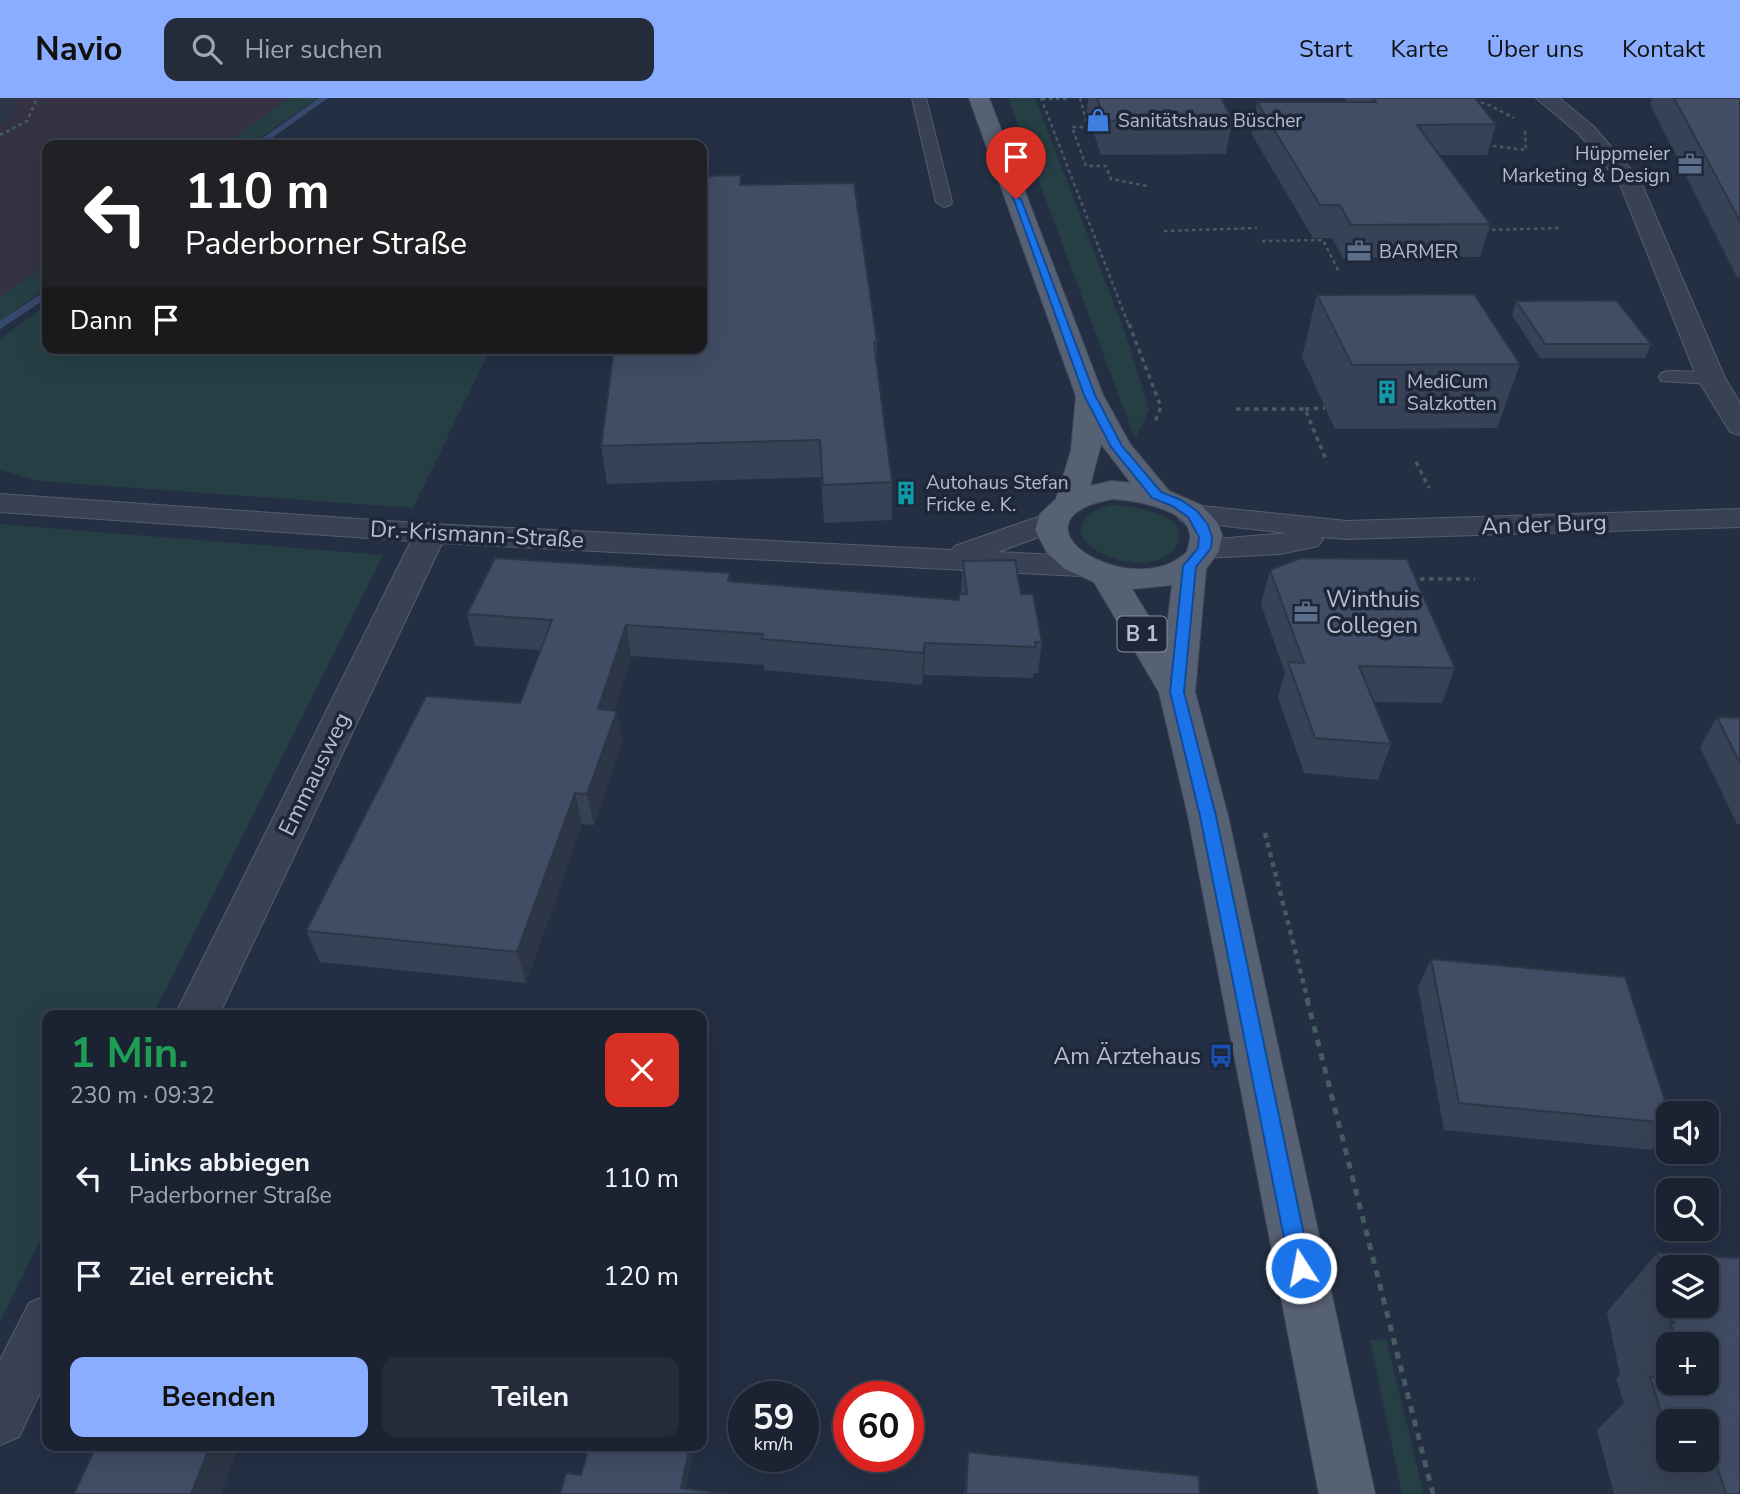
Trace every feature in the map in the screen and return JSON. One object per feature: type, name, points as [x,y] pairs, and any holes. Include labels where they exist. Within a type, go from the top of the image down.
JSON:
[{"type":"main road","points":[[979,98],[1089,395],[1117,447],[1157,495]]},
{"type":"main road","points":[[1062,510],[1086,451],[1089,395]]},
{"type":"main road","points":[[1062,510],[1089,493],[1111,489],[1157,495],[1177,503],[1192,514]]},
{"type":"main road","name":"B 1","points":[[1062,510],[1052,533],[1056,545],[1065,556],[1093,571],[1177,692],[1208,816],[1347,1494]]},
{"type":"main road","name":"B 1","points":[[1177,692],[1197,557],[1206,537],[1192,514]]},
{"type":"main road","points":[[1093,571],[1153,579],[1173,575],[1197,557]]},
{"type":"street","points":[[1546,98],[1586,130],[1629,180],[1711,379],[1740,426]]},
{"type":"street","name":"Dr.-Krismann-Straße","points":[[0,503],[431,533],[955,558],[1093,571]]},
{"type":"street","name":"Dr.-Krismann-Straße","points":[[955,558],[1062,510]]},
{"type":"street","name":"An der Burg","points":[[1192,514],[1347,530],[1740,518]]},
{"type":"street","name":"An der Burg","points":[[1197,557],[1347,530]]},
{"type":"street","name":"Emmausweg","points":[[199,1010],[431,533]]},
{"type":"street","points":[[0,1418],[42,1331]]},
{"type":"lane","points":[[919,98],[943,202]]},
{"type":"lane","points":[[1668,377],[1711,379]]},
{"type":"path","points":[[0,135],[27,121],[37,98]]},
{"type":"path","points":[[1080,98],[1088,127],[1072,127],[1086,166],[1106,166],[1111,179],[1147,186]]},
{"type":"path","points":[[1070,99],[1042,99],[1161,407],[1153,427]]},
{"type":"path","points":[[1464,100],[1499,109],[1520,123],[1525,131],[1526,150],[1479,145]]},
{"type":"path","points":[[1473,230],[1561,228]]},
{"type":"path","points":[[1164,231],[1257,229]]},
{"type":"path","points":[[1323,240],[1338,270]]},
{"type":"path","points":[[1262,241],[1333,240]]},
{"type":"path","points":[[1236,410],[1325,408]]},
{"type":"path","points":[[1305,409],[1327,462]]},
{"type":"path","points":[[1399,580],[1475,579]]},
{"type":"path","points":[[1264,828],[1433,1494]]},
{"type":"shaded area","points":[[0,98],[318,98],[257,140],[42,140],[42,292],[0,321]]},
{"type":"green space","points":[[291,98],[317,98],[257,140],[229,140]]},
{"type":"green space","points":[[1008,98],[1035,98],[1127,338],[1149,410],[1135,439]]},
{"type":"green space","points":[[42,268],[42,291],[0,321],[0,297]]},
{"type":"green space","points":[[42,309],[42,354],[488,354],[413,508],[38,481],[0,470],[0,339]]},
{"type":"green space","points":[[1111,505],[1145,510],[1170,519],[1180,536],[1175,548],[1165,557],[1139,563],[1111,557],[1098,551],[1087,543],[1080,533],[1081,527],[1090,514]]},
{"type":"green space","points":[[0,524],[383,555],[156,1010],[42,1010],[42,1237],[0,1322]]},
{"type":"green space","points":[[1386,1339],[1424,1494],[1402,1494],[1370,1340]]},
{"type":"building","points":[[1097,98],[1221,98],[1232,119],[1105,121]]},
{"type":"building","points":[[1373,98],[1475,98],[1496,124],[1417,125],[1490,224],[1351,225],[1340,205],[1320,205],[1257,102],[1376,102]]},
{"type":"building","points":[[1674,98],[1740,98],[1740,221]]},
{"type":"building","points":[[741,175],[740,185],[854,183],[877,342],[874,342],[892,482],[823,485],[820,440],[601,446],[613,354],[707,354],[707,176]]},
{"type":"building","points":[[1474,294],[1520,364],[1352,365],[1317,295]]},
{"type":"building","points":[[1616,300],[1651,344],[1545,344],[1516,301]]},
{"type":"building","points":[[495,558],[730,573],[728,581],[959,600],[959,594],[967,594],[963,561],[1015,560],[1021,594],[1033,594],[1042,642],[1035,642],[1036,647],[925,643],[923,653],[762,639],[763,634],[626,625],[598,709],[617,711],[587,794],[575,793],[517,952],[306,931],[426,696],[520,703],[552,620],[467,614]]},
{"type":"building","points":[[1301,558],[1407,559],[1455,668],[1359,666],[1391,744],[1315,738],[1288,662],[1304,663],[1270,570]]},
{"type":"building","points":[[1717,717],[1740,718],[1740,763]]},
{"type":"building","points":[[1431,959],[1625,977],[1665,1101],[1656,1101],[1656,1122],[1459,1103]]},
{"type":"building","points":[[1657,1253],[1690,1255],[1658,1255]]},
{"type":"building","points":[[1719,1257],[1740,1258],[1740,1494],[1726,1494],[1719,1472],[1719,1409],[1660,1409],[1650,1377],[1656,1377],[1656,1395],[1719,1395],[1719,1332],[1673,1332],[1670,1322],[1674,1323],[1673,1318],[1719,1318]]},
{"type":"building","points":[[94,1451],[208,1451],[191,1494],[74,1494]]},
{"type":"building","points":[[588,1451],[689,1451],[681,1488],[728,1494],[560,1494],[566,1473],[581,1475]]},
{"type":"building","points":[[968,1452],[1199,1476],[1200,1494],[966,1494]]},
{"type":"waterway","points":[[264,140],[324,98]]},
{"type":"waterway","points":[[0,326],[42,297]]},
{"type":"place","name":"Sanitätshaus Büscher","points":[[1098,120]]},
{"type":"place","name":"Hüppmeier Marketing & Design","points":[[1690,164]]},
{"type":"place","name":"BARMER","points":[[1359,251]]},
{"type":"place","name":"MediCum Salzkotten","points":[[1387,392]]},
{"type":"place","name":"Autohaus Stefan Fricke e. K.","points":[[906,493]]},
{"type":"place","name":"Winthuis Collegen","points":[[1306,612]]},
{"type":"place","name":"Am Ärztehaus","points":[[1221,1056]]},
{"type":"route","points":[[1016,199],[1089,395],[1117,447],[1157,495],[1177,503],[1192,514],[1206,537],[1199,558],[1190,566],[1177,692],[1208,816],[1301,1268]]}]
